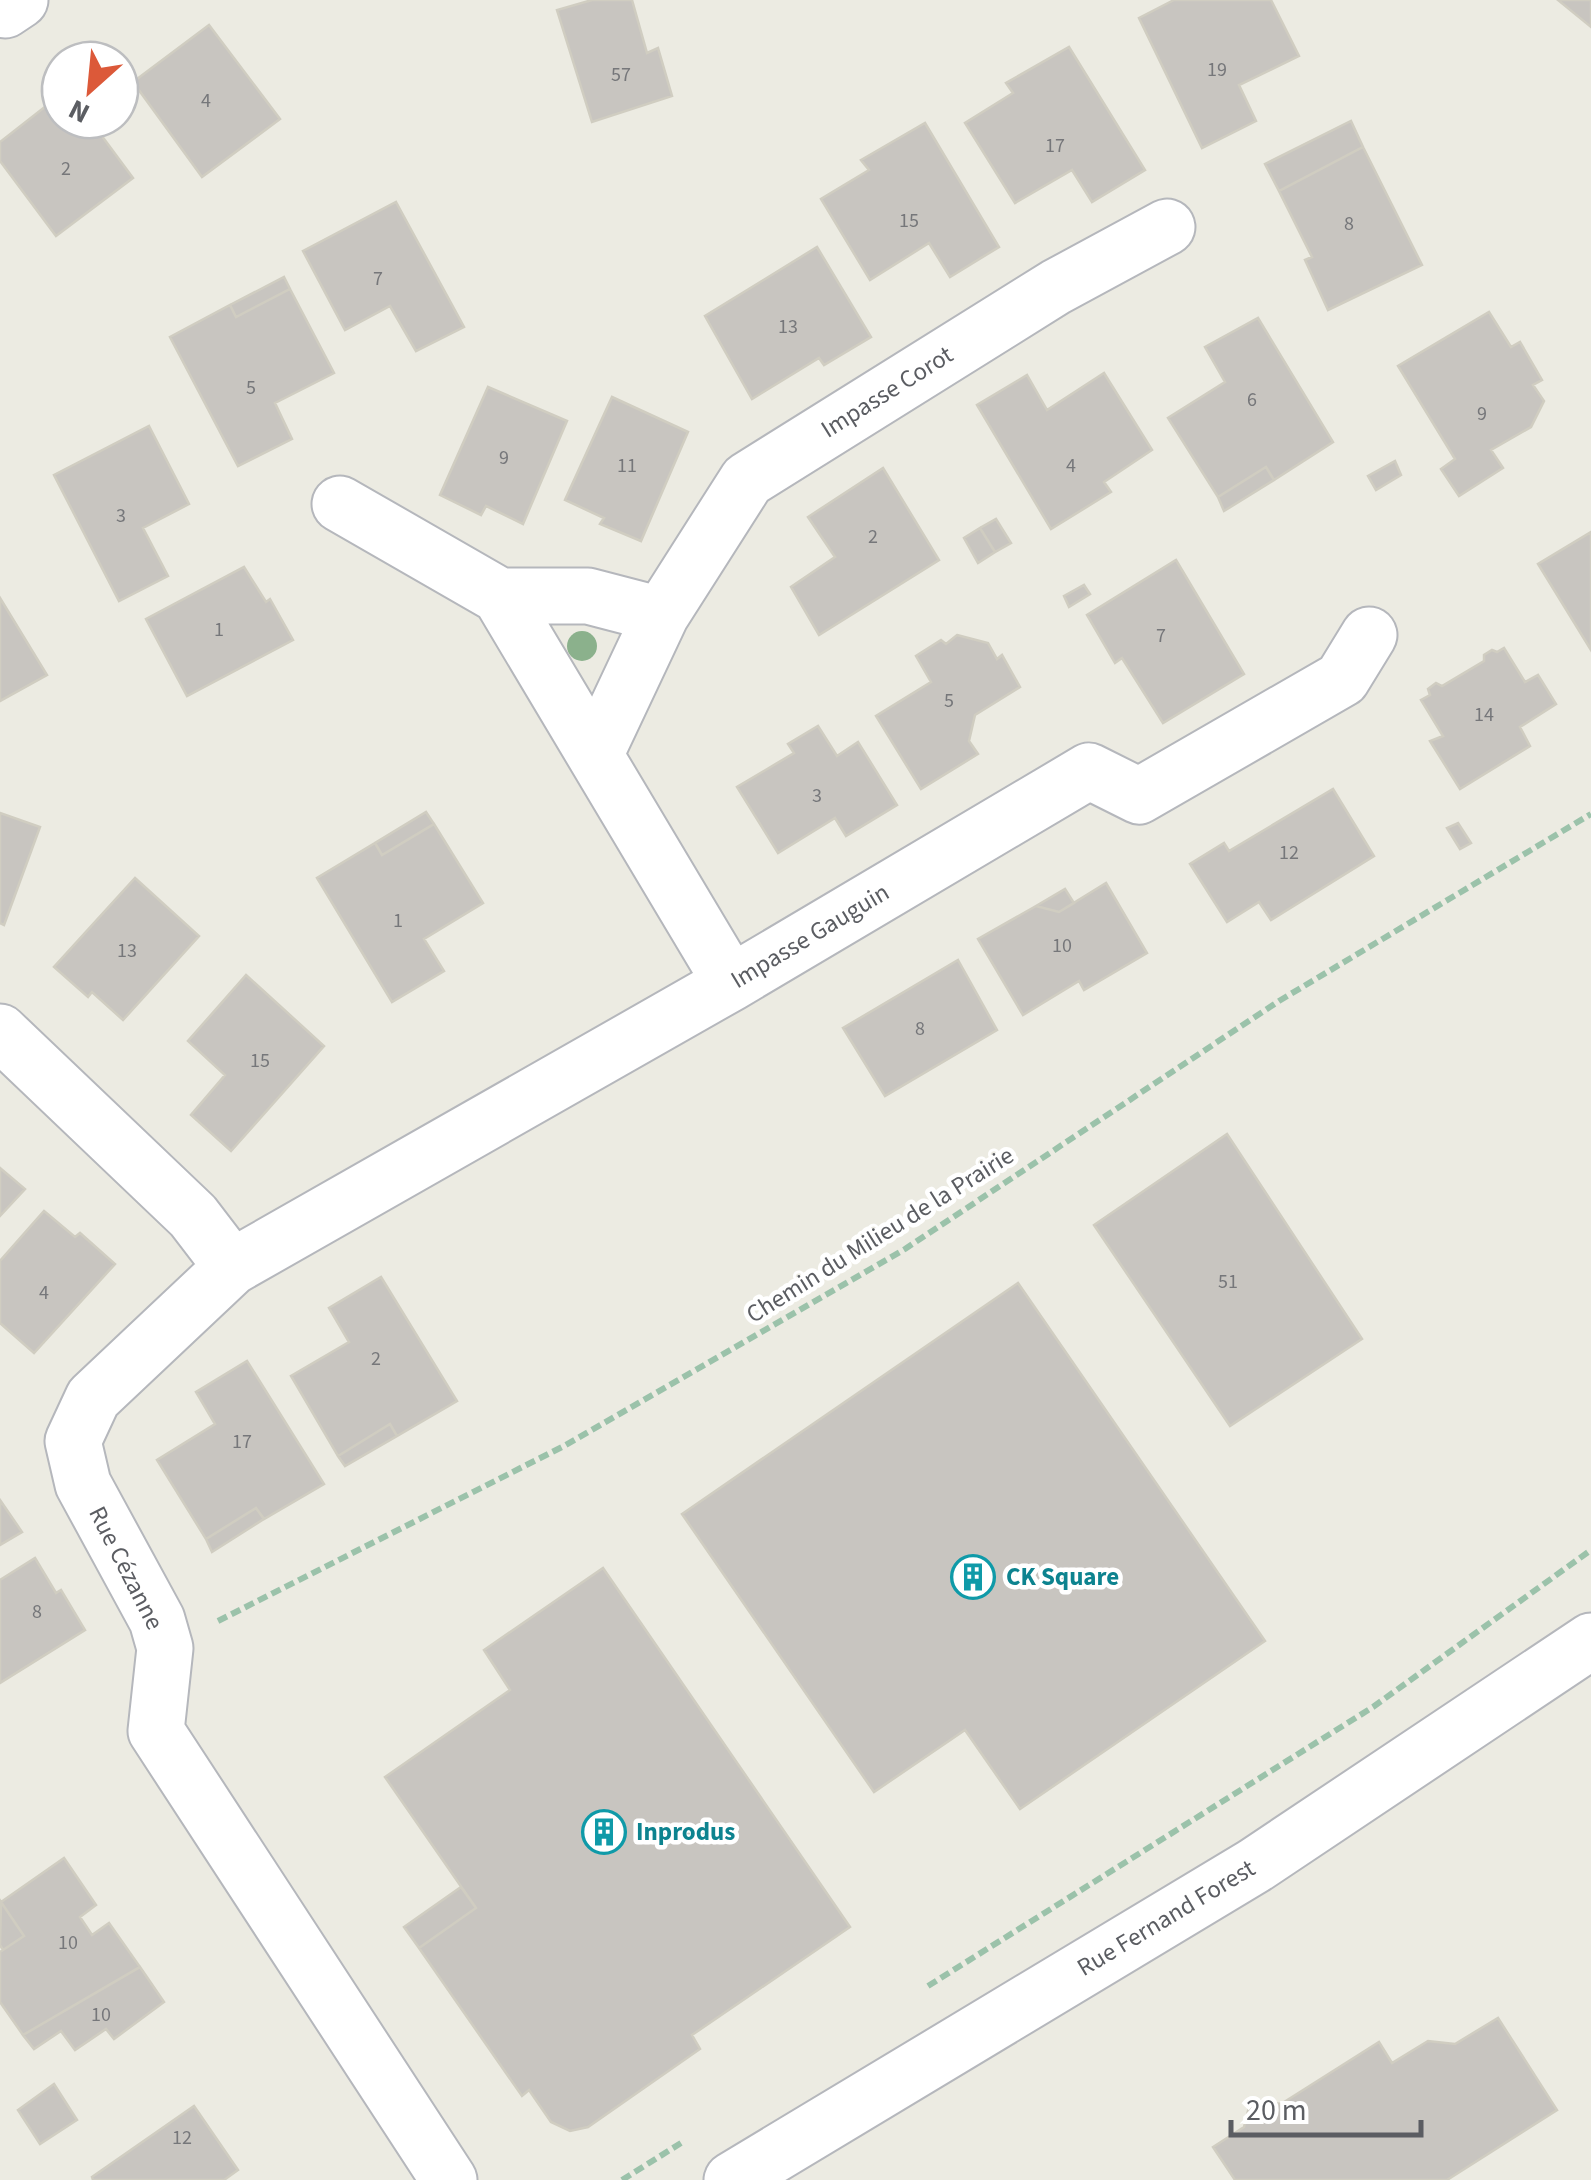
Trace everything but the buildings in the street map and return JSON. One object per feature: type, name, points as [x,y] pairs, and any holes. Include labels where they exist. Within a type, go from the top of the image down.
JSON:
[{"type":"street","points":[[0,7],[5,10],[20,0]]},
{"type":"street","name":"Impasse Corot","points":[[595,755],[661,615],[746,480],[1056,287],[1167,227]]},
{"type":"street","points":[[340,504],[500,596],[731,983]]},
{"type":"street","points":[[500,596],[588,596],[661,615]]},
{"type":"street","name":"Impasse Gauguin","points":[[232,1267],[731,983],[1089,771],[1139,796],[1342,680],[1369,635]]},
{"type":"street","points":[[0,1032],[194,1216],[232,1267]]},
{"type":"street","name":"Rue Cézanne","points":[[232,1267],[93,1398],[73,1441],[83,1484],[157,1620],[165,1648],[156,1732],[449,2180]]},
{"type":"street","name":"Rue Fernand Forest","points":[[732,2180],[1254,1866],[1591,1641]]},
{"type":"path","name":"Chemin du Milieu de la Prairie","points":[[165,1648],[564,1446],[905,1249],[1278,1001],[1591,814]]},
{"type":"path","points":[[918,1992],[1373,1707],[1591,1550]]},
{"type":"path","points":[[622,2180],[686,2140]]},
{"type":"place","name":"CK Square","points":[[973,1577]]},
{"type":"place","name":"Inprodus","points":[[604,1832]]}]
